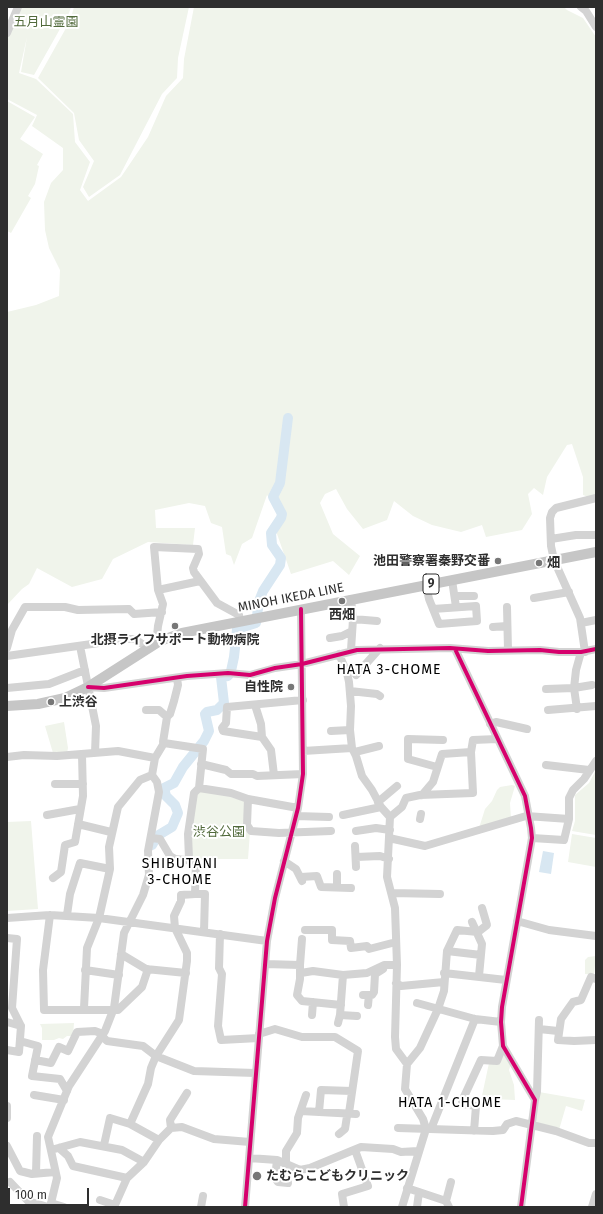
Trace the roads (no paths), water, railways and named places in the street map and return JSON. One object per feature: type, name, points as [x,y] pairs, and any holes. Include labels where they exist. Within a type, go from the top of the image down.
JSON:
[{"type":"main road","name":"MINOH IKEDA LINE","points":[[7,706],[51,702],[65,698],[88,687],[160,641],[182,633],[596,552]]},
{"type":"street","points":[[7,33],[18,7]]},
{"type":"street","points":[[581,7],[586,11],[596,27]]},
{"type":"street","points":[[577,709],[574,688],[576,670],[583,652],[581,623],[554,560],[550,518],[552,512],[556,508],[596,498]]},
{"type":"street","points":[[551,538],[576,535],[596,535]]},
{"type":"street","points":[[160,641],[157,636],[163,604],[158,590],[154,547],[198,549],[199,554],[193,568],[194,572],[208,594],[217,603],[239,614],[242,621]]},
{"type":"street","points":[[452,580],[456,607]]},
{"type":"street","points":[[158,590],[200,581]]},
{"type":"street","points":[[426,585],[433,609],[439,624],[477,621],[476,606],[433,609]]},
{"type":"street","points":[[534,598],[569,592]]},
{"type":"street","points":[[455,596],[474,596]]},
{"type":"street","points":[[351,650],[353,619],[352,599]]},
{"type":"street","points":[[7,648],[9,628],[25,607],[65,606],[78,610],[129,609],[134,614],[162,612]]},
{"type":"street","points":[[507,607],[508,650]]},
{"type":"street","points":[[244,1207],[267,941],[284,861],[297,812],[303,774],[301,609]]},
{"type":"street","points":[[353,619],[376,621]]},
{"type":"street","points":[[581,623],[596,620]]},
{"type":"street","points":[[493,627],[507,626]]},
{"type":"street","points":[[333,636],[342,636],[352,631]]},
{"type":"street","points":[[7,656],[127,638],[135,639],[148,648]]},
{"type":"street","points":[[80,646],[96,726],[95,753]]},
{"type":"street","points":[[88,687],[104,688],[228,673],[241,675],[302,664],[351,650],[380,648],[406,650],[455,649],[583,652],[596,649]]},
{"type":"street","points":[[356,675],[380,648]]},
{"type":"street","points":[[455,649],[524,796],[530,816],[532,838],[506,980],[501,1022],[503,1046],[535,1100]]},
{"type":"street","points":[[339,654],[347,673],[350,691],[350,730],[353,750],[362,776],[380,805],[390,817],[387,876],[395,908],[396,942],[393,965],[396,982],[395,1043],[396,1049],[407,1064]]},
{"type":"street","points":[[7,688],[50,684],[85,670]]},
{"type":"street","points":[[50,1206],[57,1178],[55,1172],[55,1149],[48,1137],[67,1091],[75,1076],[103,1037],[115,1009],[124,933],[143,895],[149,875],[148,851],[152,838],[159,792],[157,782],[152,775],[155,758],[164,743],[167,717],[170,714],[178,685],[177,678]]},
{"type":"street","points":[[546,690],[592,685]]},
{"type":"street","points":[[350,691],[377,694],[380,696]]},
{"type":"street","points":[[262,737],[223,731],[222,728],[226,723],[227,707],[303,700]]},
{"type":"street","points":[[255,705],[262,724],[262,737],[271,750],[274,775]]},
{"type":"street","points":[[548,710],[577,709],[596,706]]},
{"type":"street","points":[[146,710],[159,710],[167,717]]},
{"type":"street","points":[[490,724],[496,722],[527,729]]},
{"type":"street","points":[[331,731],[350,730]]},
{"type":"street","points":[[422,795],[432,782],[442,754],[443,738],[408,739],[408,760],[437,767]]},
{"type":"street","points":[[390,817],[402,807],[406,798],[422,795],[473,793],[470,752],[474,740],[497,739]]},
{"type":"street","points":[[164,743],[203,749],[199,788],[194,793],[188,834],[189,859]]},
{"type":"street","points":[[303,751],[353,750],[379,746]]},
{"type":"street","points":[[7,758],[24,755],[82,755],[118,751],[155,758]]},
{"type":"street","points":[[442,754],[470,752]]},
{"type":"street","points":[[53,878],[61,872],[65,845],[75,842],[83,784],[82,755]]},
{"type":"street","points":[[532,838],[564,840],[569,819],[569,798],[573,790],[584,779],[596,761]]},
{"type":"street","points":[[201,764],[226,770],[231,774],[253,774],[257,776],[303,774]]},
{"type":"street","points":[[546,765],[589,770]]},
{"type":"street","points":[[84,1008],[87,948],[99,918],[110,869],[109,847],[111,832],[118,806],[140,780],[152,775]]},
{"type":"street","points":[[55,784],[83,784]]},
{"type":"street","points":[[343,815],[380,805],[397,786]]},
{"type":"street","points":[[199,788],[231,793],[297,812],[328,817]]},
{"type":"street","points":[[248,799],[247,825],[251,831],[279,833],[331,831]]},
{"type":"street","points":[[47,815],[80,809]]},
{"type":"street","points":[[356,831],[366,827],[376,828],[425,846],[530,816],[569,819]]},
{"type":"street","points":[[78,824],[111,832]]},
{"type":"street","points":[[152,838],[160,839],[170,856],[175,859],[189,859],[196,861],[195,894]]},
{"type":"street","points":[[355,846],[356,867]]},
{"type":"street","points":[[356,857],[380,856],[389,859]]},
{"type":"street","points":[[284,861],[296,869],[302,879],[317,876],[321,887],[351,888]]},
{"type":"street","points":[[67,915],[70,894],[80,863],[110,869]]},
{"type":"street","points":[[337,874],[337,887]]},
{"type":"street","points":[[392,893],[440,894]]},
{"type":"street","points":[[130,1124],[148,1084],[150,1068],[179,1020],[186,973],[187,953],[175,928],[174,916],[181,901],[181,896],[205,894],[204,932]]},
{"type":"street","points":[[428,1129],[405,1089],[407,1064],[420,1048],[438,1009],[444,991],[447,951],[457,930],[478,932],[487,925],[482,908]]},
{"type":"street","points":[[50,915],[43,970],[44,1010],[84,1008],[115,1009],[126,1004],[137,989],[142,987],[148,969]]},
{"type":"street","points":[[7,918],[67,915],[267,941]]},
{"type":"street","points":[[517,921],[549,930],[596,936]]},
{"type":"street","points":[[472,922],[478,932],[482,944],[479,976]]},
{"type":"street","points":[[305,930],[332,930],[332,940],[350,941],[352,948],[367,946],[369,949],[396,942]]},
{"type":"street","points":[[220,934],[219,968],[222,974],[218,1026],[221,1040],[259,1036],[275,1029],[302,1037],[335,1038],[353,1048],[358,1051],[352,1091],[353,1114]]},
{"type":"street","points":[[7,938],[17,939],[12,1008],[22,1026],[19,1052],[7,1050]]},
{"type":"street","points":[[302,939],[297,994],[302,1001],[341,1005]]},
{"type":"street","points":[[447,951],[481,955]]},
{"type":"street","points":[[121,954],[148,969],[186,973]]},
{"type":"street","points":[[265,964],[313,972],[343,975],[366,973],[380,966],[393,965]]},
{"type":"street","points":[[368,1005],[366,995],[374,992],[375,974],[393,965]]},
{"type":"street","points":[[85,970],[118,974]]},
{"type":"street","points":[[338,1023],[343,975]]},
{"type":"street","points":[[396,982],[401,986],[444,978],[479,976],[506,980]]},
{"type":"street","points":[[596,979],[591,978],[581,1000],[573,1002],[561,1019],[558,1030],[558,1040],[596,1040]]},
{"type":"street","points":[[312,1015],[313,1002]]},
{"type":"street","points":[[417,1003],[475,1019],[501,1022]]},
{"type":"street","points":[[340,1015],[357,1016]]},
{"type":"street","points":[[402,1207],[418,1151],[475,1019]]},
{"type":"street","points":[[522,1207],[537,1092],[539,1020]]},
{"type":"street","points":[[7,1022],[22,1026]]},
{"type":"street","points":[[539,1029],[558,1030]]},
{"type":"street","points":[[35,1060],[52,1063],[59,1047],[68,1051],[78,1032],[95,1031],[103,1037],[143,1046],[156,1056],[194,1071],[255,1073]]},
{"type":"street","points":[[20,1041],[38,1046],[32,1076],[60,1079],[67,1091]]},
{"type":"street","points":[[474,1131],[476,1106],[463,1104],[462,1100],[481,1060],[496,1061],[503,1046]]},
{"type":"street","points":[[319,1112],[322,1090],[352,1091]]},
{"type":"street","points":[[171,1128],[170,1120],[187,1093]]},
{"type":"street","points":[[34,1095],[64,1100]]},
{"type":"street","points":[[286,1165],[286,1151],[296,1133],[306,1095]]},
{"type":"street","points":[[7,1106],[7,1118]]},
{"type":"street","points":[[301,1111],[353,1114]]},
{"type":"street","points":[[340,1134],[345,1129],[346,1116],[353,1114]]},
{"type":"street","points":[[104,1145],[110,1118],[130,1124],[159,1140]]},
{"type":"street","points":[[398,1128],[474,1131],[503,1130],[507,1124],[516,1121],[532,1124],[589,1143],[596,1143]]},
{"type":"street","points":[[100,1200],[114,1206],[128,1178],[144,1162],[159,1140],[171,1128],[182,1127],[214,1139],[250,1142]]},
{"type":"street","points":[[36,1173],[37,1136]]},
{"type":"street","points":[[55,1149],[80,1142],[104,1145],[122,1150],[144,1162]]},
{"type":"street","points":[[7,1146],[20,1171]]},
{"type":"street","points":[[249,1158],[277,1160],[300,1170],[310,1168],[361,1146],[370,1146],[401,1152],[418,1151]]},
{"type":"street","points":[[55,1149],[68,1156],[73,1166],[128,1178]]},
{"type":"street","points":[[344,1207],[342,1194],[368,1186],[354,1150]]},
{"type":"street","points":[[277,1160],[275,1178],[278,1182],[288,1183]]},
{"type":"street","points":[[20,1171],[36,1173],[55,1172]]},
{"type":"street","points":[[20,1171],[8,1184],[28,1201],[50,1206],[64,1207]]},
{"type":"street","points":[[408,1188],[448,1204],[451,1182]]},
{"type":"street","points":[[417,1207],[419,1192]]},
{"type":"street","points":[[592,1207],[596,1194]]},
{"type":"street","points":[[201,1207],[203,1196]]},
{"type":"waterway","points":[[152,845],[157,836],[172,827],[178,813],[175,805],[166,796],[164,788],[174,783],[183,767],[204,741],[209,731],[205,714],[207,712],[217,710],[224,703],[221,677],[228,676],[231,671],[237,629],[256,623],[259,601],[263,591],[280,565],[281,558],[272,545],[271,533],[282,514],[273,497],[280,483],[288,418]]},
{"type":"place","name":"池田警察署秦野交番","points":[[498,561]]},
{"type":"place","name":"畑","points":[[539,563]]},
{"type":"place","name":"西畑","points":[[342,601]]},
{"type":"place","name":"北摂ライフサポート動物病院","points":[[175,626]]},
{"type":"place","name":"自性院","points":[[291,687]]},
{"type":"place","name":"上渋谷","points":[[51,702]]},
{"type":"place","name":"たむらこどもクリニック","points":[[257,1176]]},
{"type":"district","name":"HATA 3-CHOME","points":[[389,670]]},
{"type":"district","name":"SHIBUTANI 3-CHOME","points":[[180,872]]},
{"type":"district","name":"HATA 1-CHOME","points":[[450,1103]]},
{"type":"park label","name":"五月山霊園","points":[[46,22]]},
{"type":"park label","name":"渋谷公園","points":[[219,832]]}]
